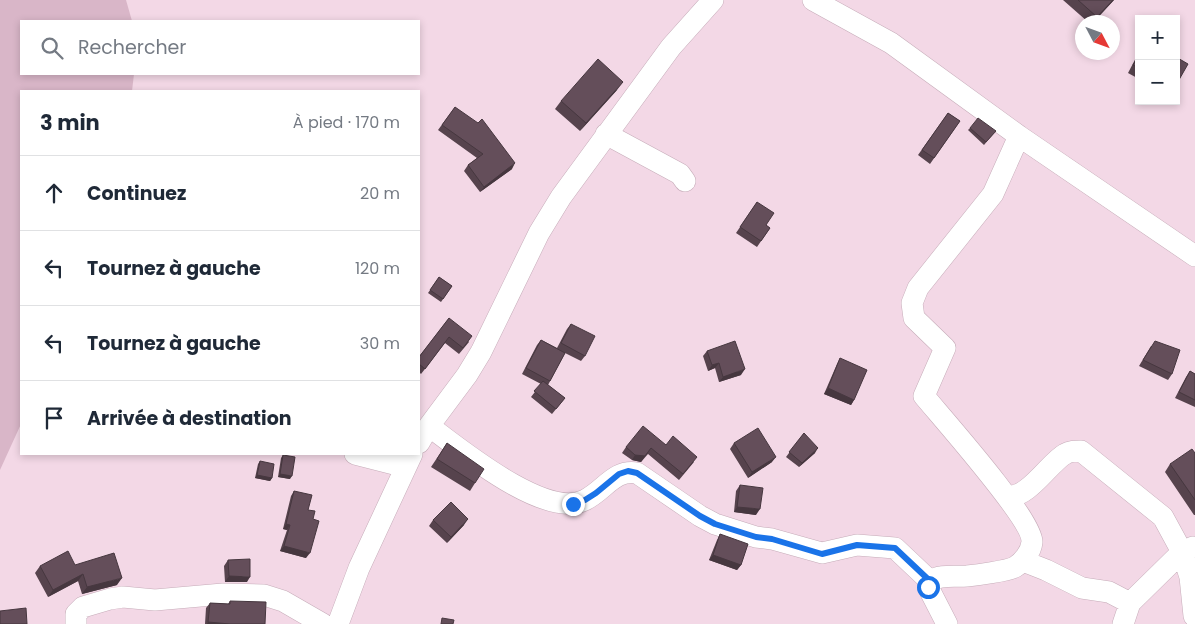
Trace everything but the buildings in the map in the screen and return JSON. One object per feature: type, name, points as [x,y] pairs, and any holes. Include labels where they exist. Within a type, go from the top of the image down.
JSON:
[{"type":"street","points":[[713,0],[671,47],[561,197],[539,233],[472,368],[424,434],[514,486],[547,500],[573,504],[585,500],[619,474],[628,471],[637,473],[700,516],[715,524],[822,554],[857,545],[895,548],[930,581]]},
{"type":"street","points":[[813,0],[891,43],[1136,218],[1195,256]]},
{"type":"street","points":[[606,134],[680,174],[685,181]]},
{"type":"street","points":[[930,581],[943,577],[966,576],[1014,568],[1023,561],[1032,542],[1029,532],[1007,496],[924,396],[945,348],[914,318],[912,303],[918,288],[993,194],[1020,136]]},
{"type":"street","points":[[1007,496],[1015,496],[1032,484],[1064,454],[1080,451],[1163,517],[1189,549],[1194,616]]},
{"type":"street","points":[[338,624],[359,568],[409,460],[364,455]]},
{"type":"street","points":[[1123,624],[1130,603],[1189,549]]},
{"type":"street","points":[[1023,561],[1082,588],[1109,592],[1130,603]]},
{"type":"street","points":[[930,581],[928,587],[947,624]]},
{"type":"street","points":[[76,624],[76,614],[84,607],[110,598],[123,596],[155,600],[223,594],[264,595],[283,601],[323,624]]},
{"type":"shaded area","points":[[0,0],[126,0],[132,20],[20,20],[20,75],[134,75],[132,90],[20,90],[20,426],[0,470]]},
{"type":"route","points":[[573,504],[585,500],[596,493],[619,474],[628,471],[637,473],[700,516],[715,524],[756,537],[772,539],[822,554],[857,545],[895,548],[930,581],[928,587]]}]
